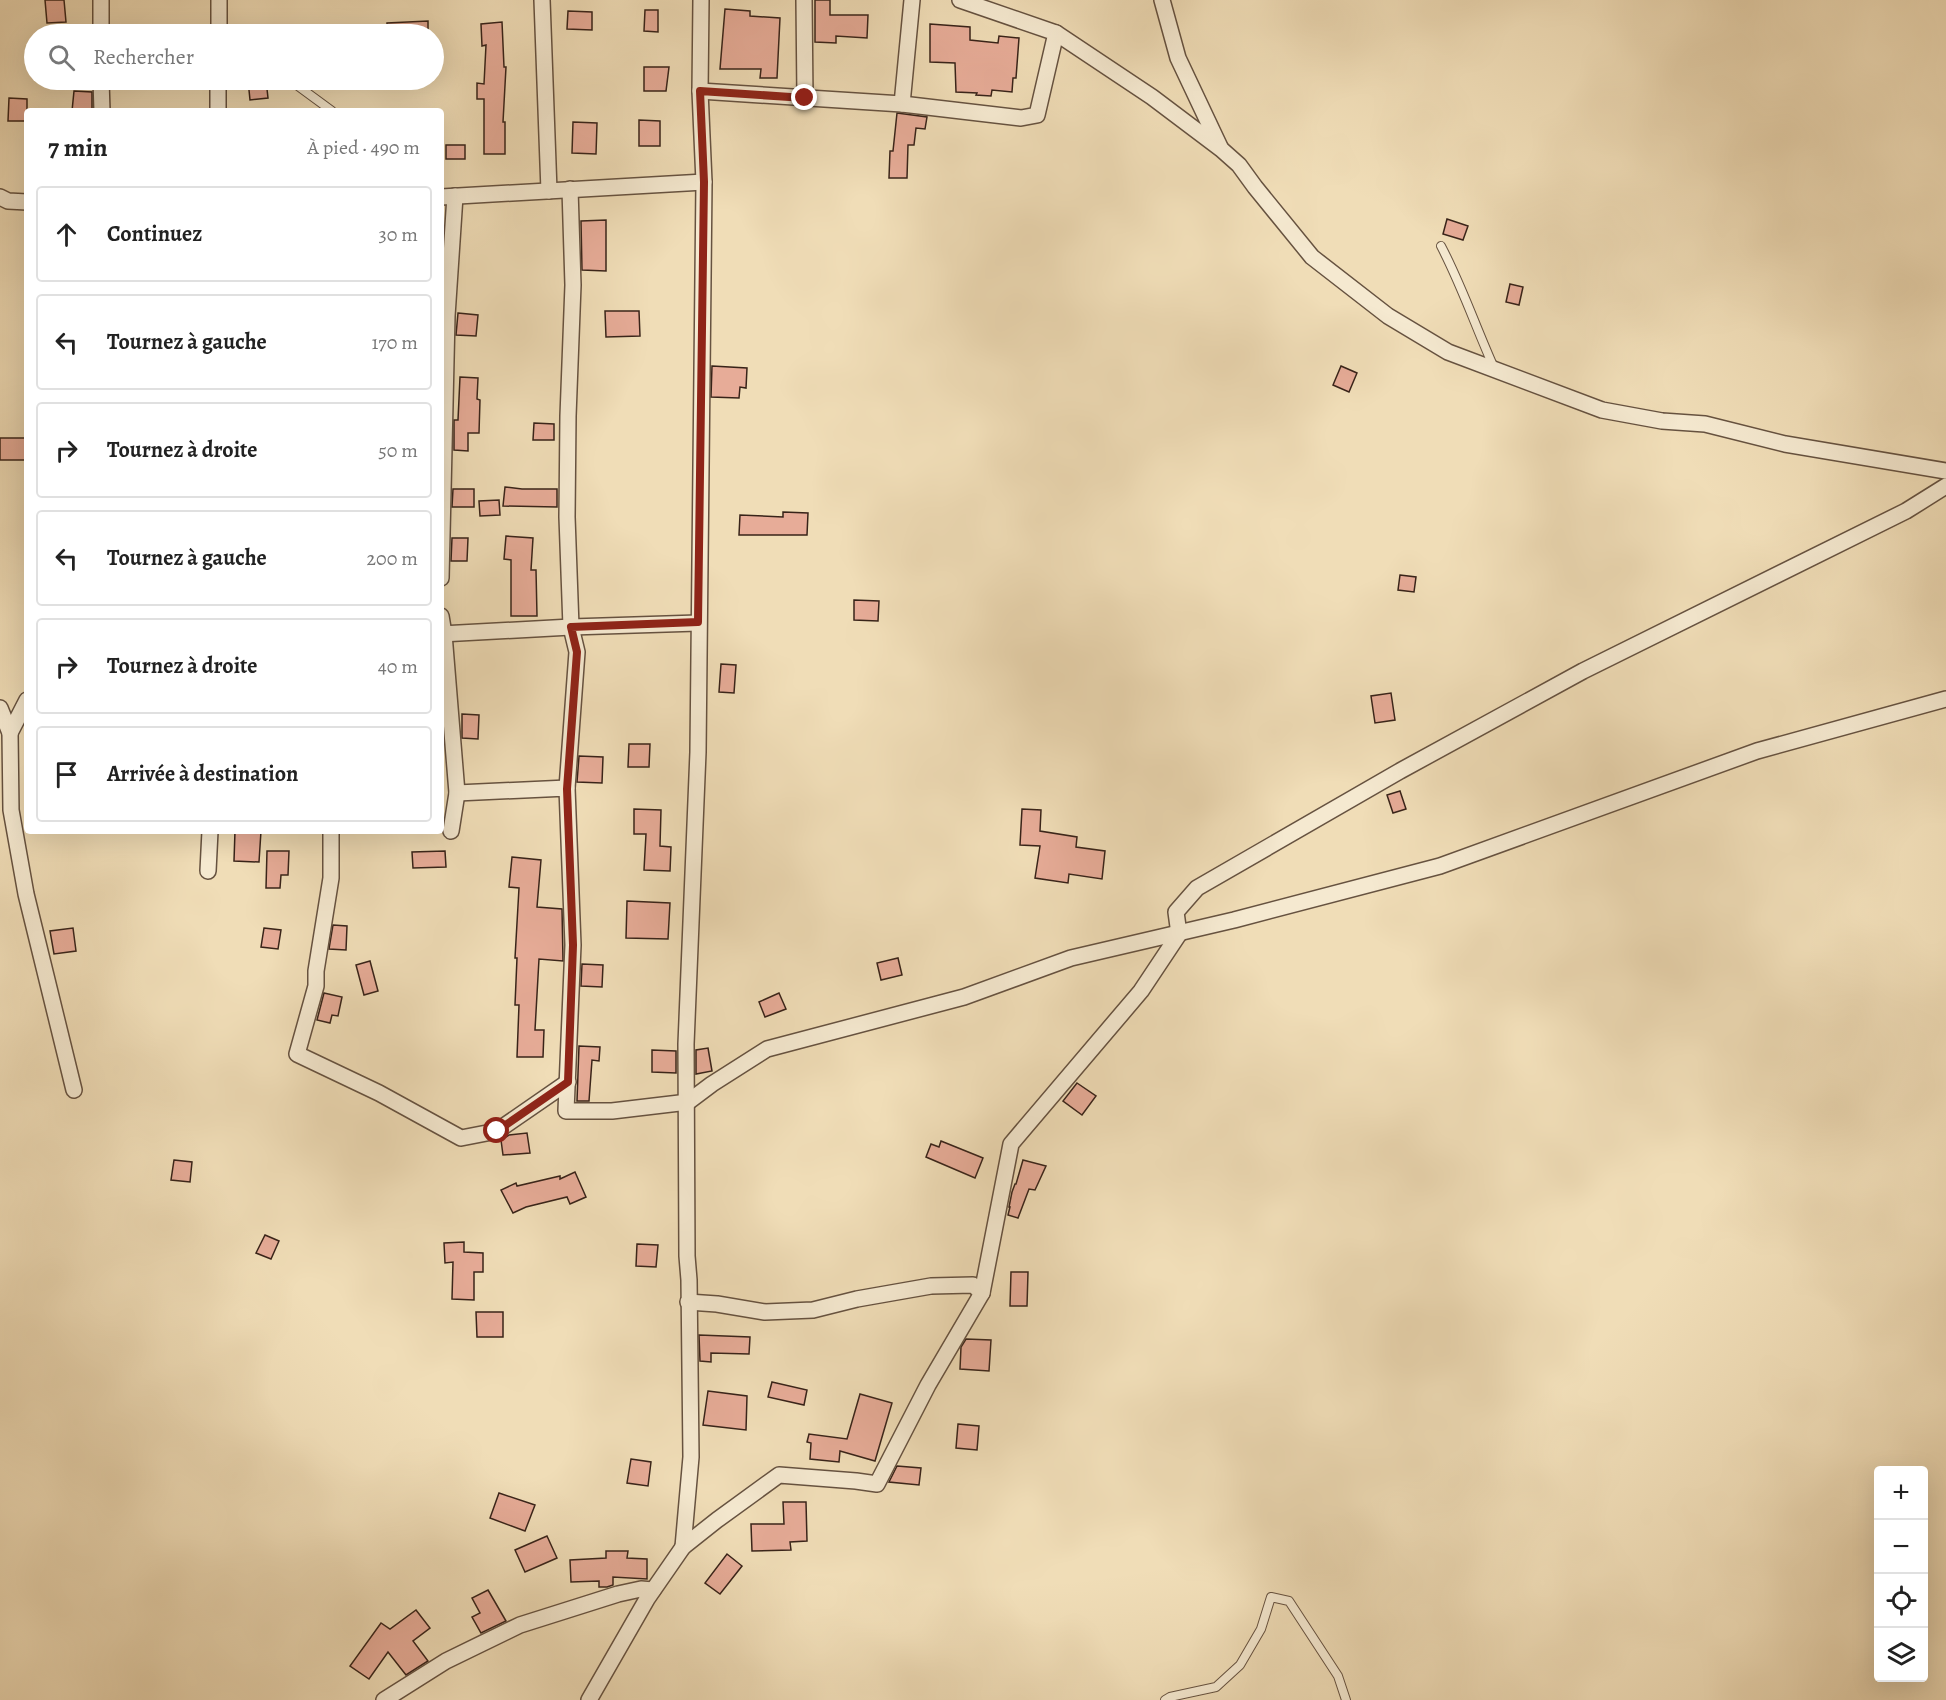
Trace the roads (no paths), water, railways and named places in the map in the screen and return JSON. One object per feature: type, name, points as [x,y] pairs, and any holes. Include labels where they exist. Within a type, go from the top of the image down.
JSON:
[{"type":"street","points":[[101,0],[101,24]]},
{"type":"street","points":[[219,0],[219,24]]},
{"type":"street","points":[[542,0],[549,190]]},
{"type":"street","points":[[684,1547],[691,1457],[686,1044],[698,752],[704,182],[700,91],[701,0]]},
{"type":"street","points":[[804,0],[805,98]]},
{"type":"street","points":[[902,104],[912,0]]},
{"type":"street","points":[[960,0],[1056,33],[1152,97],[1239,165],[1255,188],[1312,256],[1388,316],[1448,352],[1602,410],[1662,421],[1705,424],[1785,444],[1946,471]]},
{"type":"street","points":[[1162,0],[1178,58],[1221,149]]},
{"type":"street","points":[[700,91],[902,104],[1021,118],[1037,116],[1056,33]]},
{"type":"street","points":[[101,90],[102,108]]},
{"type":"street","points":[[218,90],[218,108]]},
{"type":"street","points":[[444,447],[448,197],[704,182]]},
{"type":"street","points":[[570,189],[573,285],[567,517],[571,627],[577,652],[567,789],[573,945],[566,1111],[612,1111],[688,1102],[767,1049],[964,996],[1071,958],[1179,933],[1440,866],[1757,752],[1946,699]]},
{"type":"street","points":[[0,197],[8,201],[24,202]]},
{"type":"street","points":[[589,1700],[653,1590],[684,1547],[779,1475],[856,1480],[877,1484],[928,1385],[982,1293],[1011,1144],[1141,991],[1179,933],[1176,912],[1197,888],[1400,771],[1583,671],[1906,511],[1946,486]]},
{"type":"street","points":[[444,634],[698,622]]},
{"type":"street","points":[[444,645],[457,793],[451,831]]},
{"type":"street","points":[[10,733],[24,706]]},
{"type":"street","points":[[0,708],[10,733],[11,810],[26,894],[74,1090]]},
{"type":"street","points":[[457,793],[567,789]]},
{"type":"street","points":[[208,871],[210,834]]},
{"type":"street","points":[[331,834],[331,878],[315,971],[316,986],[297,1054],[379,1093],[461,1138],[497,1131],[568,1082]]},
{"type":"street","points":[[688,1302],[765,1312],[813,1310],[857,1299],[931,1286],[973,1285],[982,1293]]},
{"type":"street","points":[[384,1700],[446,1661],[520,1625],[618,1594],[641,1589],[653,1590]]},
{"type":"lane","points":[[303,90],[328,108]]},
{"type":"lane","points":[[1441,246],[1457,276],[1475,325],[1496,371]]},
{"type":"lane","points":[[1165,1700],[1216,1688],[1240,1665],[1261,1629],[1271,1597],[1289,1601],[1338,1676],[1346,1700]]}]
